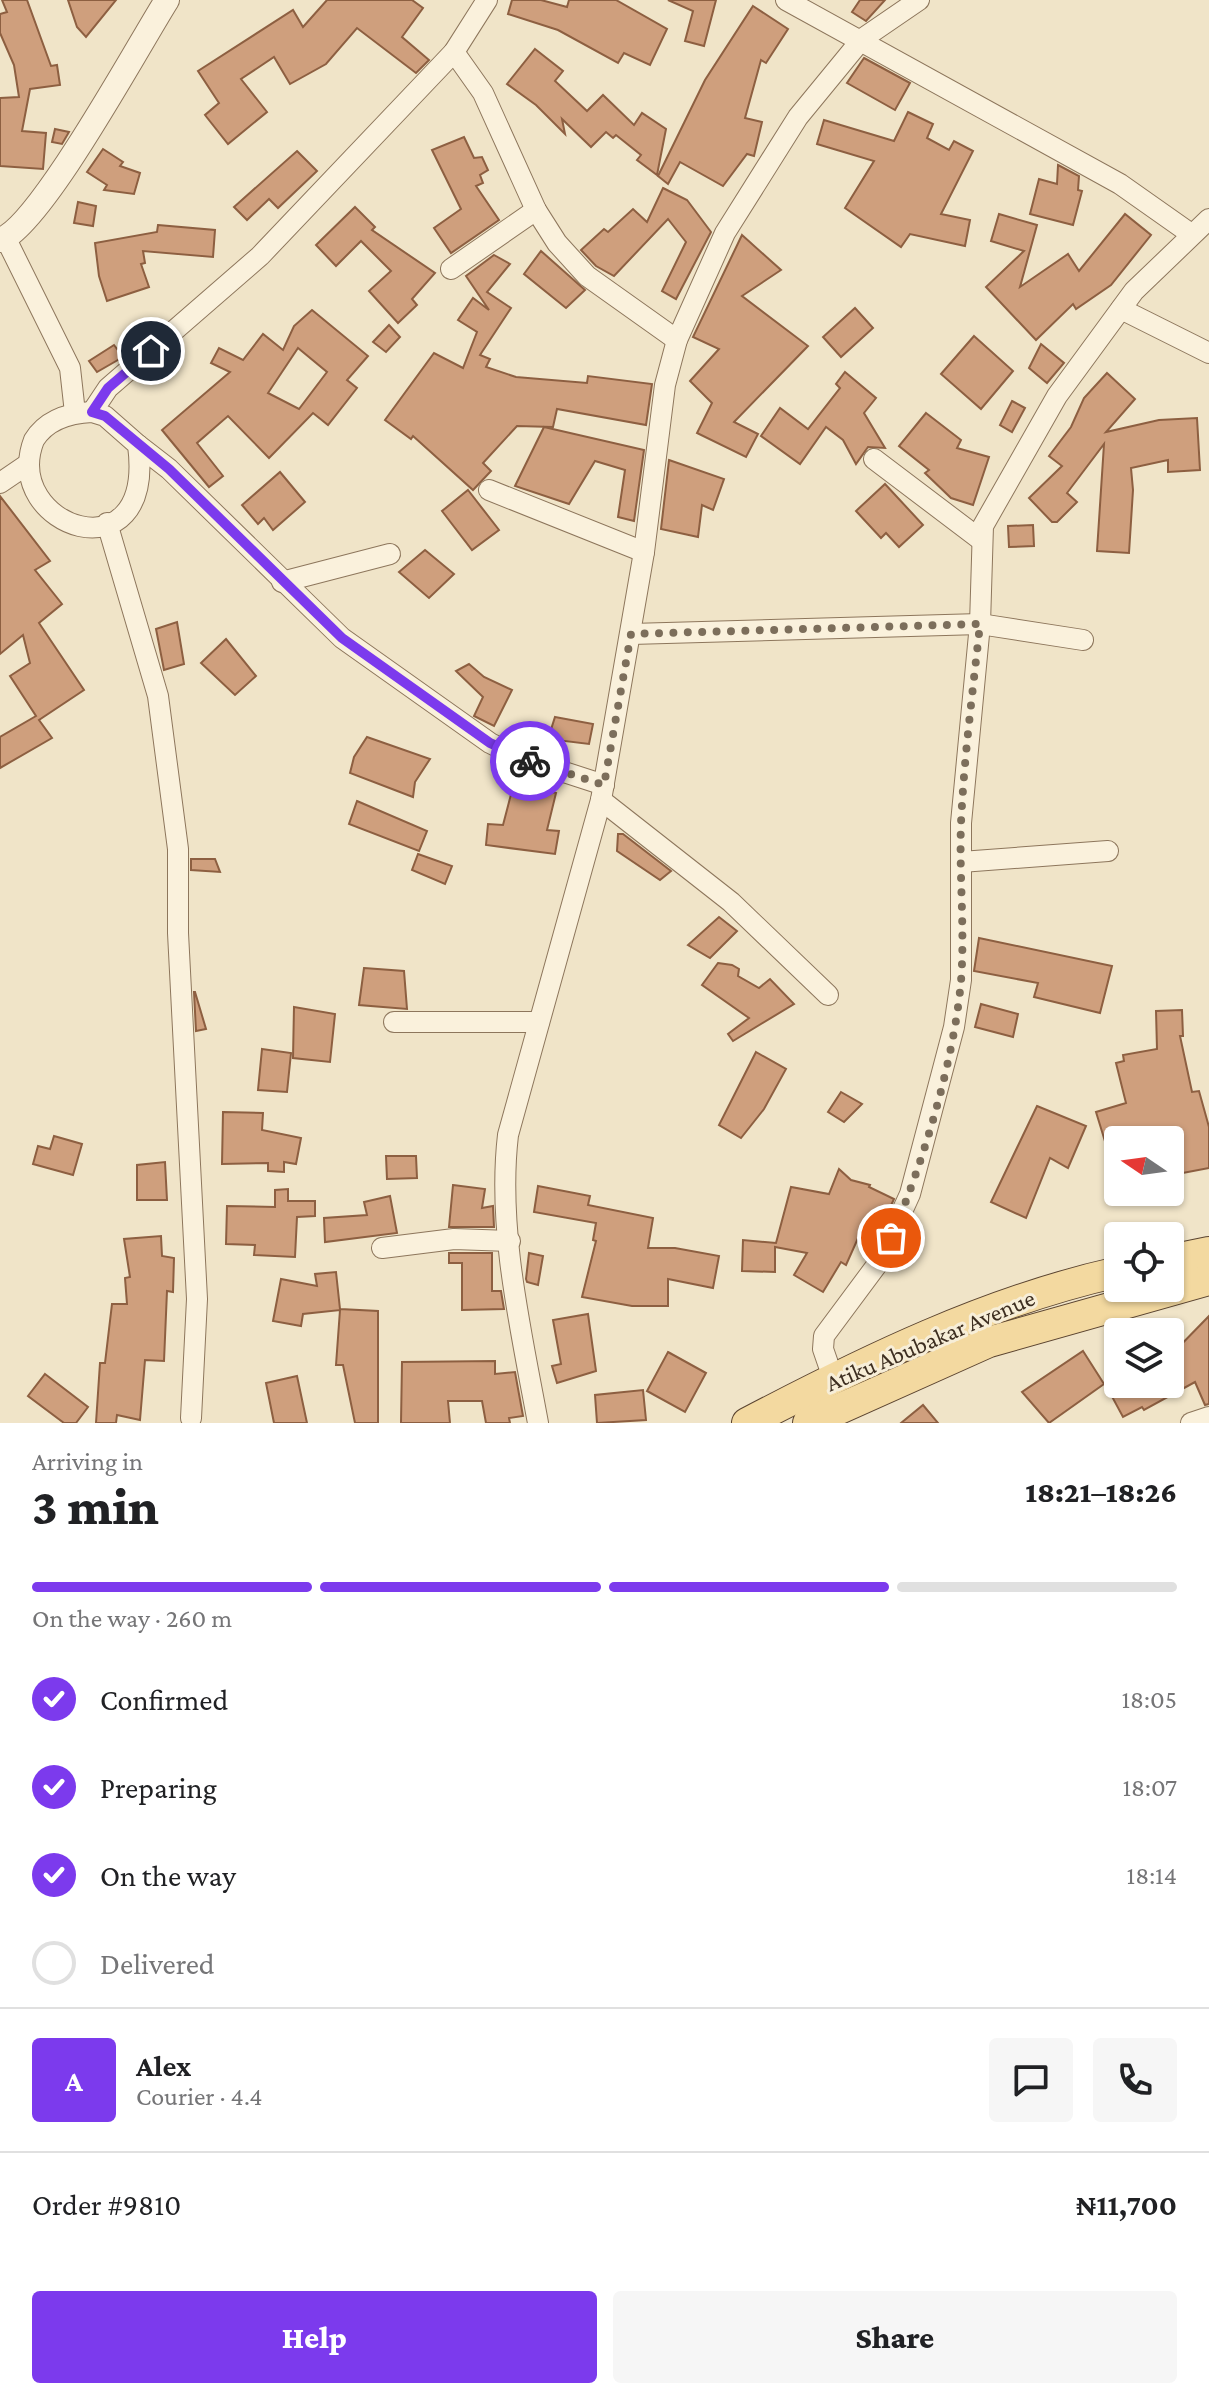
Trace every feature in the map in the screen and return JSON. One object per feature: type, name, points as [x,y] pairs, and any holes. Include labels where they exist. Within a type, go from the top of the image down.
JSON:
[{"type":"main road","points":[[1184,1257],[1209,1252]]},
{"type":"main road","name":"Atiku Abubakar Avenue","points":[[747,1423],[833,1378],[1023,1299],[1104,1276]]},
{"type":"main road","name":"Atiku Abubakar Avenue","points":[[808,1423],[989,1342],[1209,1280]]},
{"type":"street","points":[[84,412],[70,368],[3,240],[43,199],[74,155],[167,0]]},
{"type":"street","points":[[84,412],[260,256],[454,52],[487,0]]},
{"type":"street","points":[[786,0],[862,39],[1120,184],[1191,234]]},
{"type":"street","points":[[538,1423],[520,1325],[510,1241],[505,1159],[508,1135],[603,793],[644,552],[665,385],[677,340],[725,233],[798,117],[862,39],[919,0]]},
{"type":"street","points":[[454,52],[483,93],[536,210],[557,243],[587,276],[677,340]]},
{"type":"street","points":[[451,269],[536,210]]},
{"type":"street","points":[[833,1378],[823,1349],[824,1336],[879,1262],[910,1194],[954,1027],[961,980],[961,823],[980,624],[983,526],[1057,396],[1121,309],[1209,219]]},
{"type":"street","points":[[1121,309],[1209,353]]},
{"type":"street","points":[[138,445],[137,491],[130,505],[107,523],[76,529],[49,518],[30,493],[25,466],[37,436],[58,418],[84,412],[105,416],[169,469],[342,638],[490,743],[603,793],[731,902],[828,995]]},
{"type":"street","points":[[874,459],[981,540]]},
{"type":"street","points":[[0,483],[25,466]]},
{"type":"street","points":[[489,490],[644,552]]},
{"type":"street","points":[[107,523],[158,696],[178,849],[178,933],[197,1299],[191,1418]]},
{"type":"street","points":[[282,582],[390,554]]},
{"type":"street","points":[[631,634],[980,624],[1083,640]]},
{"type":"street","points":[[961,862],[1108,851]]},
{"type":"street","points":[[394,1022],[539,1022]]},
{"type":"street","points":[[382,1248],[454,1239],[510,1241]]},
{"type":"street","points":[[1191,1423],[1209,1417]]},
{"type":"building","points":[[2,0],[27,0],[51,66],[57,65],[60,85],[30,89],[22,131],[46,133],[43,169],[0,166],[0,98],[19,97],[14,65],[0,33],[0,14],[7,12]]},
{"type":"building","points":[[68,0],[116,0],[86,37],[77,27]]},
{"type":"building","points":[[327,0],[412,0],[423,8],[402,37],[429,60],[416,73],[357,28],[326,64],[290,84],[274,57],[241,79],[267,112],[228,144],[205,115],[219,103],[198,71],[293,10],[303,27]]},
{"type":"building","points":[[512,0],[541,0],[567,7],[569,0],[616,0],[667,29],[650,65],[624,53],[618,63],[558,30],[508,14]]},
{"type":"building","points":[[668,0],[716,0],[704,46],[685,41],[693,11]]},
{"type":"building","points":[[860,0],[885,0],[866,21],[852,12]]},
{"type":"building","points":[[753,6],[788,29],[766,63],[761,60],[745,118],[762,122],[754,156],[747,154],[723,186],[680,162],[668,184],[658,176],[705,80]]},
{"type":"building","points":[[535,49],[563,71],[555,81],[587,111],[603,95],[634,125],[642,113],[666,129],[657,175],[637,160],[641,155],[616,135],[613,138],[606,132],[591,147],[562,119],[565,134],[536,105],[507,84]]},
{"type":"building","points":[[864,58],[910,83],[895,110],[847,83]]},
{"type":"building","points":[[908,112],[933,124],[927,138],[949,150],[954,141],[973,151],[941,214],[970,220],[965,246],[910,234],[901,247],[845,208],[874,161],[817,144],[824,120],[894,141]]},
{"type":"building","points":[[55,129],[69,132],[62,144],[52,142]]},
{"type":"building","points":[[464,137],[474,158],[482,157],[488,170],[480,175],[483,183],[476,186],[499,220],[451,253],[434,228],[461,209],[432,150]]},
{"type":"building","points":[[103,149],[123,162],[120,166],[140,173],[134,194],[104,190],[107,185],[87,172]]},
{"type":"building","points":[[297,151],[317,171],[278,208],[269,199],[247,220],[234,207]]},
{"type":"building","points":[[1058,165],[1079,176],[1078,190],[1082,191],[1073,225],[1030,214],[1039,179],[1057,184]]},
{"type":"building","points":[[663,188],[687,200],[711,232],[676,299],[662,291],[686,242],[668,219],[614,276],[596,266],[581,250],[604,229],[608,232],[633,209],[647,222]]},
{"type":"building","points":[[78,202],[96,206],[93,226],[74,223]]},
{"type":"building","points":[[355,207],[375,227],[372,230],[435,273],[412,299],[417,305],[398,323],[369,291],[391,271],[361,241],[336,266],[316,245]]},
{"type":"building","points":[[999,214],[1037,225],[1020,287],[1068,254],[1079,271],[1125,214],[1151,235],[1111,285],[1076,309],[1073,304],[1036,340],[986,287],[1024,251],[991,241]]},
{"type":"building","points":[[158,225],[215,230],[213,257],[143,251],[145,263],[141,264],[149,287],[107,301],[99,276],[95,243],[157,232]]},
{"type":"building","points":[[742,235],[781,270],[742,296],[808,346],[734,422],[758,434],[746,457],[697,433],[712,403],[690,381],[719,349],[693,337]]},
{"type":"building","points":[[541,251],[585,290],[566,308],[524,274]]},
{"type":"building","points":[[494,255],[510,264],[487,292],[511,308],[480,355],[490,359],[486,367],[516,377],[587,383],[588,376],[652,384],[646,425],[557,409],[553,427],[517,426],[483,463],[491,471],[473,490],[413,436],[411,439],[385,420],[434,353],[463,368],[477,332],[458,320],[473,298],[489,310],[466,276]]},
{"type":"building","points":[[855,308],[873,328],[841,357],[823,337]]},
{"type":"building","points":[[312,310],[368,356],[347,380],[357,388],[328,425],[313,413],[269,458],[228,416],[197,443],[223,476],[209,487],[162,430],[230,372],[211,363],[219,348],[243,360],[263,334],[283,350],[294,326]],"holes":[[[298,348],[327,372],[299,409],[268,393]]]},
{"type":"building","points":[[389,325],[400,337],[386,352],[373,342]]},
{"type":"building","points":[[974,336],[1013,371],[981,409],[941,374]]},
{"type":"building","points":[[1041,344],[1064,363],[1047,383],[1029,368]]},
{"type":"building","points":[[114,345],[123,357],[97,372],[89,361]]},
{"type":"building","points":[[845,372],[876,398],[864,413],[885,448],[868,447],[856,464],[843,440],[826,427],[800,464],[761,436],[780,408],[808,429],[840,388],[836,384]]},
{"type":"building","points":[[1107,373],[1135,399],[1106,432],[1159,420],[1197,418],[1200,470],[1168,472],[1168,460],[1131,468],[1133,490],[1129,553],[1097,551],[1104,444],[1067,493],[1077,502],[1057,522],[1052,522],[1029,498],[1062,466],[1049,456],[1071,427],[1084,398]]},
{"type":"building","points":[[1012,401],[1025,408],[1012,432],[1000,425]]},
{"type":"building","points":[[926,413],[961,440],[957,448],[989,457],[973,505],[951,498],[925,473],[929,470],[899,446]]},
{"type":"building","points":[[544,427],[644,450],[634,521],[618,517],[625,470],[595,461],[569,504],[515,486]]},
{"type":"building","points":[[669,460],[724,479],[713,510],[702,505],[698,537],[661,529]]},
{"type":"building","points":[[280,472],[305,502],[273,530],[264,518],[258,524],[242,505]]},
{"type":"building","points":[[885,484],[923,525],[899,547],[886,533],[881,538],[856,511]]},
{"type":"building","points":[[468,490],[499,530],[472,550],[442,511]]},
{"type":"building","points":[[0,496],[50,561],[35,570],[62,604],[39,623],[84,690],[39,720],[52,738],[0,768],[0,737],[36,716],[10,676],[30,663],[23,635],[0,654]]},
{"type":"building","points":[[1033,525],[1034,546],[1009,547],[1008,526]]},
{"type":"building","points":[[425,550],[454,574],[429,598],[399,572]]},
{"type":"building","points":[[177,622],[184,664],[164,670],[156,629]]},
{"type":"building","points":[[226,639],[256,676],[235,695],[201,663]]},
{"type":"building","points":[[469,664],[484,677],[512,690],[494,726],[474,716],[483,697],[456,671]]},
{"type":"building","points":[[555,717],[593,724],[589,744],[548,739]]},
{"type":"building","points":[[367,737],[430,759],[415,782],[413,797],[350,773],[354,757]]},
{"type":"building","points":[[514,783],[556,793],[547,830],[559,831],[555,854],[486,845],[488,824],[503,825]]},
{"type":"building","points":[[357,801],[427,831],[419,851],[349,824]]},
{"type":"building","points":[[618,834],[623,834],[671,871],[660,880],[617,851]]},
{"type":"building","points":[[418,854],[452,866],[445,884],[412,870]]},
{"type":"building","points":[[191,859],[215,859],[220,872],[191,870]]},
{"type":"building","points":[[719,917],[737,931],[710,958],[688,945]]},
{"type":"building","points":[[979,938],[1112,966],[1100,1013],[1034,997],[1038,983],[974,971]]},
{"type":"building","points":[[718,963],[739,969],[738,976],[759,988],[770,979],[794,1004],[733,1041],[728,1034],[749,1018],[702,985]]},
{"type":"building","points":[[364,968],[404,971],[407,1009],[359,1005]]},
{"type":"building","points":[[194,992],[206,1029],[196,1031]]},
{"type":"building","points":[[981,1004],[1018,1014],[1013,1037],[975,1027]]},
{"type":"building","points":[[294,1007],[335,1014],[330,1062],[293,1058]]},
{"type":"building","points":[[1182,1010],[1183,1036],[1180,1036],[1192,1092],[1199,1091],[1209,1127],[1209,1168],[1184,1173],[1184,1126],[1104,1126],[1104,1138],[1096,1112],[1126,1103],[1116,1063],[1124,1061],[1123,1055],[1157,1049],[1156,1011]]},
{"type":"building","points":[[262,1049],[291,1053],[287,1092],[258,1090]]},
{"type":"building","points":[[756,1052],[786,1069],[764,1109],[741,1138],[719,1125]]},
{"type":"building","points":[[841,1092],[862,1104],[844,1122],[828,1112]]},
{"type":"building","points":[[1037,1106],[1086,1126],[1068,1168],[1050,1158],[1026,1218],[991,1202]]},
{"type":"building","points":[[223,1112],[263,1113],[262,1130],[301,1138],[296,1164],[284,1162],[284,1172],[268,1171],[268,1163],[222,1164]]},
{"type":"building","points":[[54,1136],[82,1144],[73,1175],[33,1164],[38,1146],[50,1149]]},
{"type":"building","points":[[386,1156],[416,1156],[417,1178],[387,1179]]},
{"type":"building","points":[[165,1162],[167,1200],[137,1200],[137,1165]]},
{"type":"building","points":[[839,1169],[851,1180],[870,1185],[894,1199],[873,1244],[859,1236],[846,1265],[841,1262],[823,1292],[794,1275],[807,1253],[775,1247],[775,1272],[742,1271],[743,1240],[776,1243],[791,1187],[829,1194]]},
{"type":"building","points":[[453,1185],[485,1189],[482,1208],[493,1206],[494,1227],[449,1227]]},
{"type":"building","points":[[538,1186],[590,1196],[588,1205],[653,1218],[648,1248],[675,1248],[719,1256],[713,1288],[668,1279],[668,1306],[632,1306],[582,1297],[596,1241],[593,1240],[596,1223],[534,1212]]},
{"type":"building","points":[[288,1189],[288,1201],[315,1201],[315,1216],[297,1217],[295,1257],[254,1255],[255,1245],[226,1244],[227,1206],[275,1207],[275,1190]]},
{"type":"building","points":[[390,1196],[397,1233],[325,1242],[324,1218],[367,1215],[364,1202]]},
{"type":"building","points":[[161,1236],[162,1256],[174,1258],[173,1292],[167,1291],[164,1361],[145,1360],[140,1420],[117,1415],[116,1423],[96,1423],[100,1363],[105,1363],[112,1304],[127,1304],[125,1278],[130,1277],[124,1239]]},
{"type":"building","points":[[449,1253],[492,1253],[492,1291],[501,1291],[504,1309],[462,1310],[462,1263],[449,1263]]},
{"type":"building","points":[[529,1253],[543,1256],[538,1285],[526,1279]]},
{"type":"building","points":[[336,1272],[340,1309],[378,1311],[378,1423],[355,1423],[343,1365],[336,1365],[340,1310],[303,1314],[301,1326],[273,1321],[281,1279],[317,1286],[315,1274]]},
{"type":"building","points":[[588,1314],[596,1371],[557,1383],[552,1366],[561,1364],[553,1320]]},
{"type":"building","points":[[1209,1316],[1209,1404],[1205,1405],[1195,1382],[1184,1388],[1184,1342]]},
{"type":"building","points":[[1083,1351],[1104,1384],[1049,1423],[1022,1392]]},
{"type":"building","points":[[668,1352],[706,1373],[685,1412],[647,1391]]},
{"type":"building","points":[[495,1361],[495,1374],[515,1372],[523,1416],[509,1418],[510,1423],[486,1423],[482,1401],[448,1401],[450,1423],[401,1423],[402,1362]]},
{"type":"building","points":[[45,1374],[88,1407],[76,1423],[64,1423],[28,1396]]},
{"type":"building","points":[[297,1376],[307,1423],[274,1423],[266,1383]]},
{"type":"building","points":[[643,1390],[646,1420],[597,1423],[595,1395]]},
{"type":"building","points":[[1113,1398],[1166,1398],[1144,1410],[1142,1407],[1123,1417]]},
{"type":"building","points":[[923,1405],[938,1423],[901,1423]]},
{"type":"way so far","points":[[530,761],[604,785],[631,634],[980,624],[961,823],[961,980],[954,1027],[932,1119],[910,1194],[891,1238]]},
{"type":"route","points":[[151,351],[108,388],[92,412],[105,416],[169,469],[342,638],[490,743],[530,761]]}]
